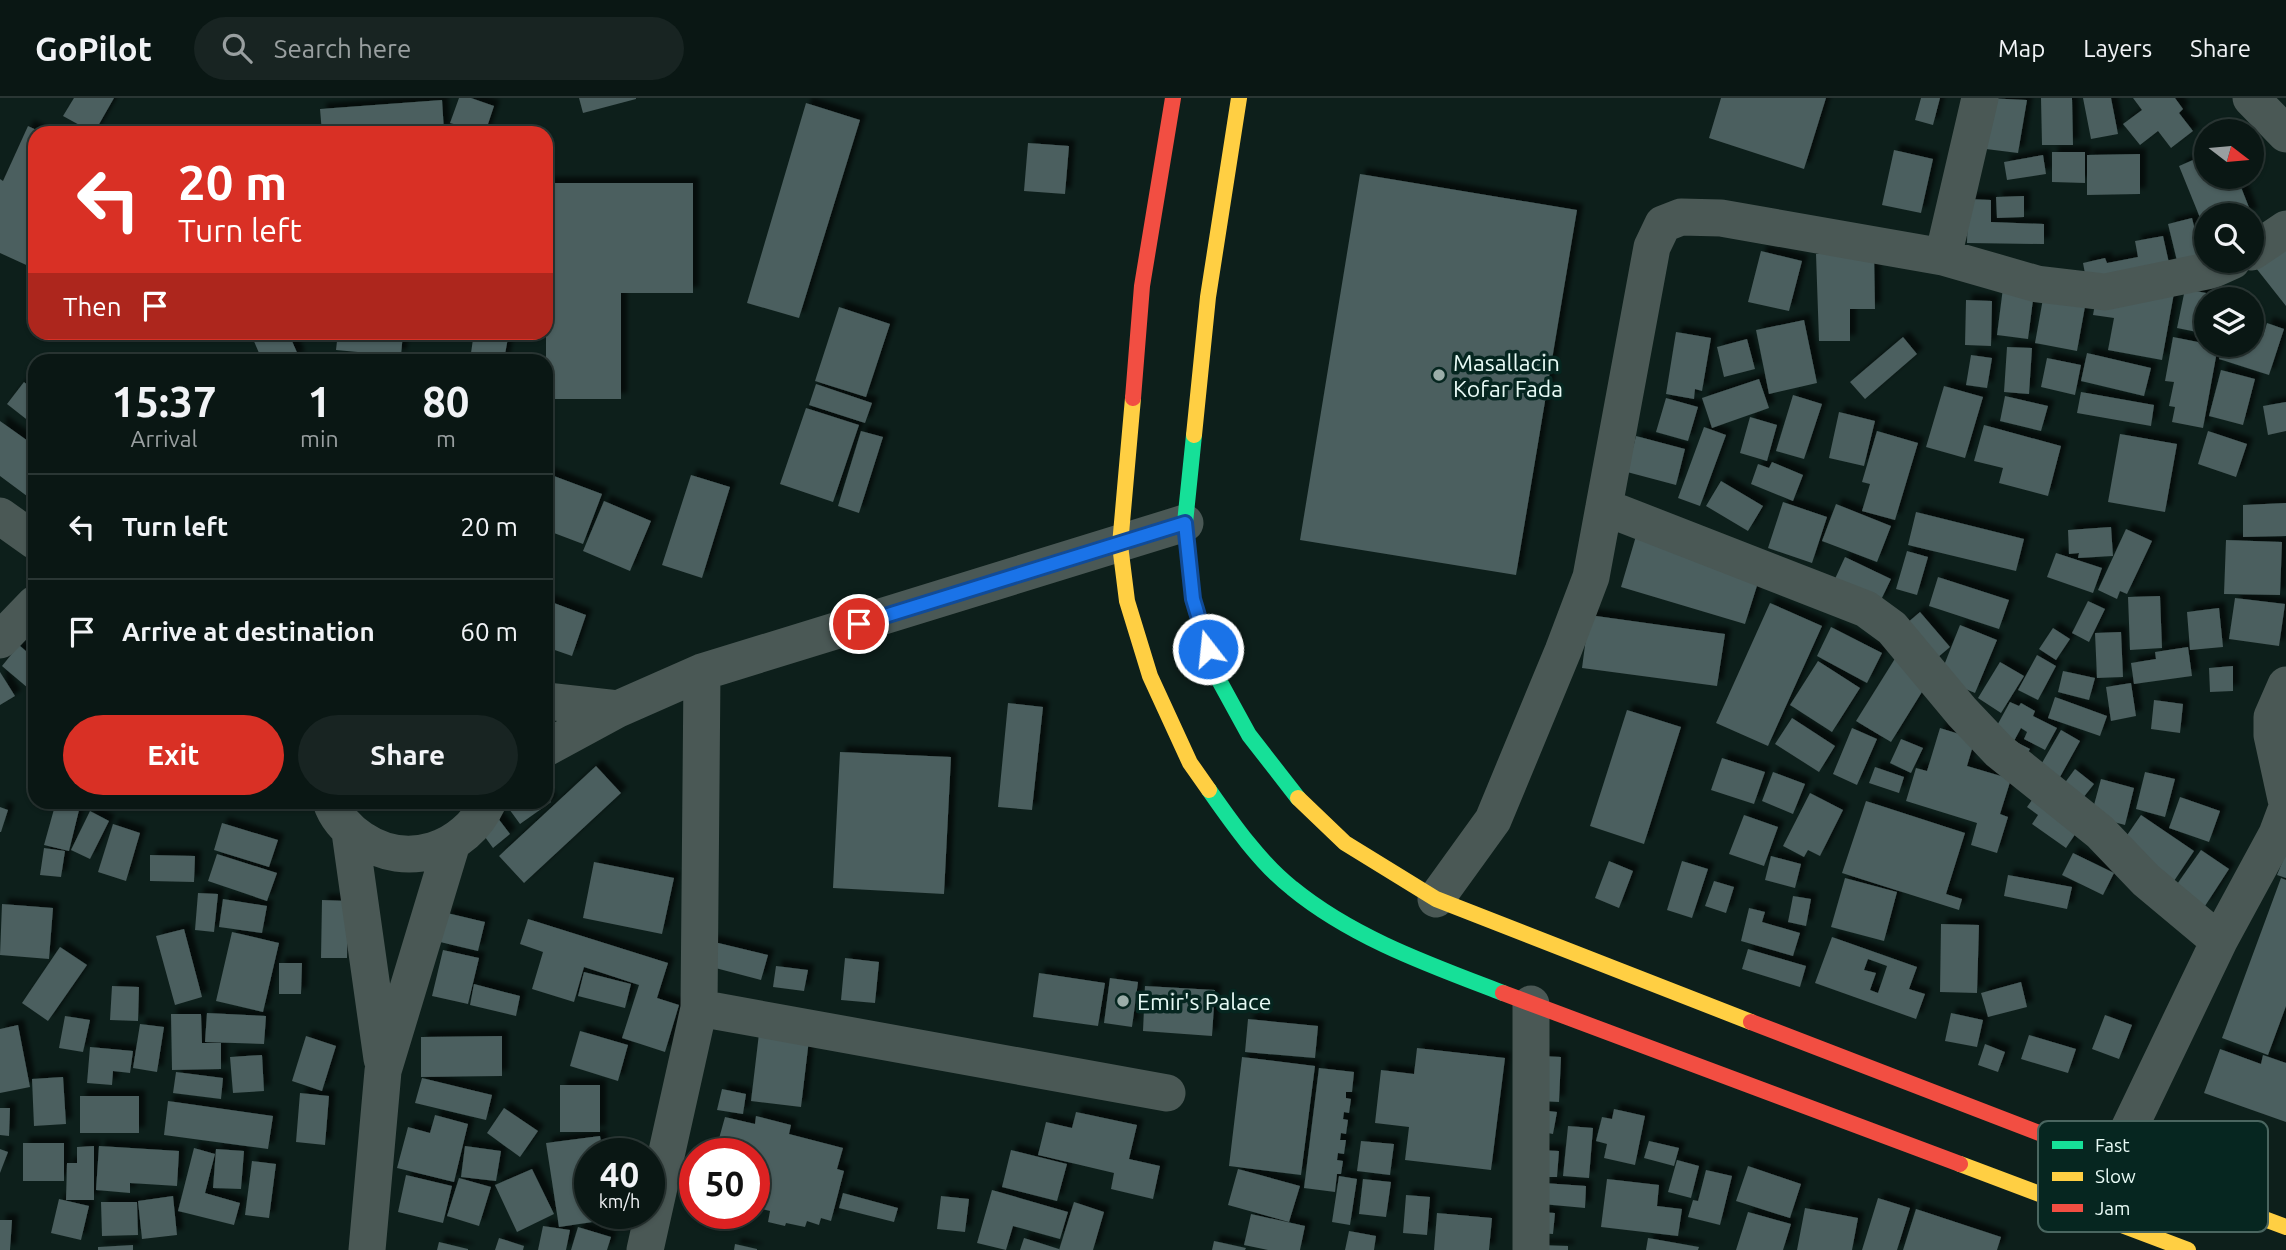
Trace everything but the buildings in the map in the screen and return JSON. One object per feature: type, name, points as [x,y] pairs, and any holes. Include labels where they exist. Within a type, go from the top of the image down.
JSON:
[{"type":"main road","points":[[1173,98],[1142,286],[1120,545],[1127,601],[1150,676],[1190,763],[1238,832],[1291,888],[1350,927],[1432,966],[2038,1194]]},
{"type":"main road","points":[[1239,98],[1208,296],[1185,523],[1193,599],[1215,673],[1249,735],[1290,791],[1345,843],[1436,900],[2038,1133]]},
{"type":"main road","points":[[2268,1220],[2286,1227]]},
{"type":"main road","points":[[2140,1232],[2188,1250]]},
{"type":"street","points":[[1943,257],[1980,98]]},
{"type":"street","points":[[2251,98],[2286,134]]},
{"type":"street","points":[[1436,900],[1493,820],[1591,577],[1653,247],[1663,224],[1681,217],[1720,218],[1943,257],[2037,284],[2105,292],[2197,273]]},
{"type":"street","points":[[2264,244],[2286,229]]},
{"type":"street","points":[[1604,507],[1866,609],[1892,628],[1962,712],[1999,751],[2100,832],[2146,880],[2219,941]]},
{"type":"street","points":[[0,516],[28,536]]},
{"type":"street","points":[[553,744],[618,709],[702,672],[1185,523]]},
{"type":"street","points":[[0,640],[28,611]]},
{"type":"street","points":[[645,1250],[699,1008],[702,672]]},
{"type":"street","points":[[2286,685],[2272,717],[2272,735],[2286,799]]},
{"type":"street","points":[[553,702],[618,709]]},
{"type":"street","points":[[333,809],[350,832],[374,848],[401,855],[428,854],[452,843],[473,826],[484,809]]},
{"type":"street","points":[[2133,1121],[2219,941],[2277,835],[2286,810]]},
{"type":"street","points":[[350,832],[383,1071]]},
{"type":"street","points":[[367,1250],[383,1071],[452,843]]},
{"type":"street","points":[[1531,1003],[1531,1250]]},
{"type":"street","points":[[699,1008],[1167,1093]]},
{"type":"traffic: fast","points":[[1194,435],[1185,523],[1193,599],[1215,673],[1249,735],[1298,798]]},
{"type":"traffic: fast","points":[[1209,790],[1269,867],[1316,906],[1340,922],[1393,949],[1503,993]]},
{"type":"traffic: slow","points":[[1194,435],[1208,297],[1239,98]]},
{"type":"traffic: slow","points":[[1133,398],[1120,545],[1127,601],[1150,676],[1190,763],[1209,790]]},
{"type":"traffic: slow","points":[[1298,798],[1345,843],[1436,899],[1751,1022]]},
{"type":"traffic: slow","points":[[1960,1164],[2038,1193]]},
{"type":"traffic: slow","points":[[2268,1220],[2286,1227]]},
{"type":"traffic: slow","points":[[2140,1232],[2188,1250]]},
{"type":"traffic: jam","points":[[1133,398],[1142,286],[1173,98]]},
{"type":"traffic: jam","points":[[1503,993],[1960,1164]]},
{"type":"traffic: jam","points":[[1751,1022],[2038,1133]]},
{"type":"place","name":"Masallacin Kofar Fada","points":[[1439,375]]},
{"type":"place","name":"Emir's Palace","points":[[1123,1001]]},
{"type":"route","points":[[859,624],[1185,523],[1193,599],[1208,649]]}]
